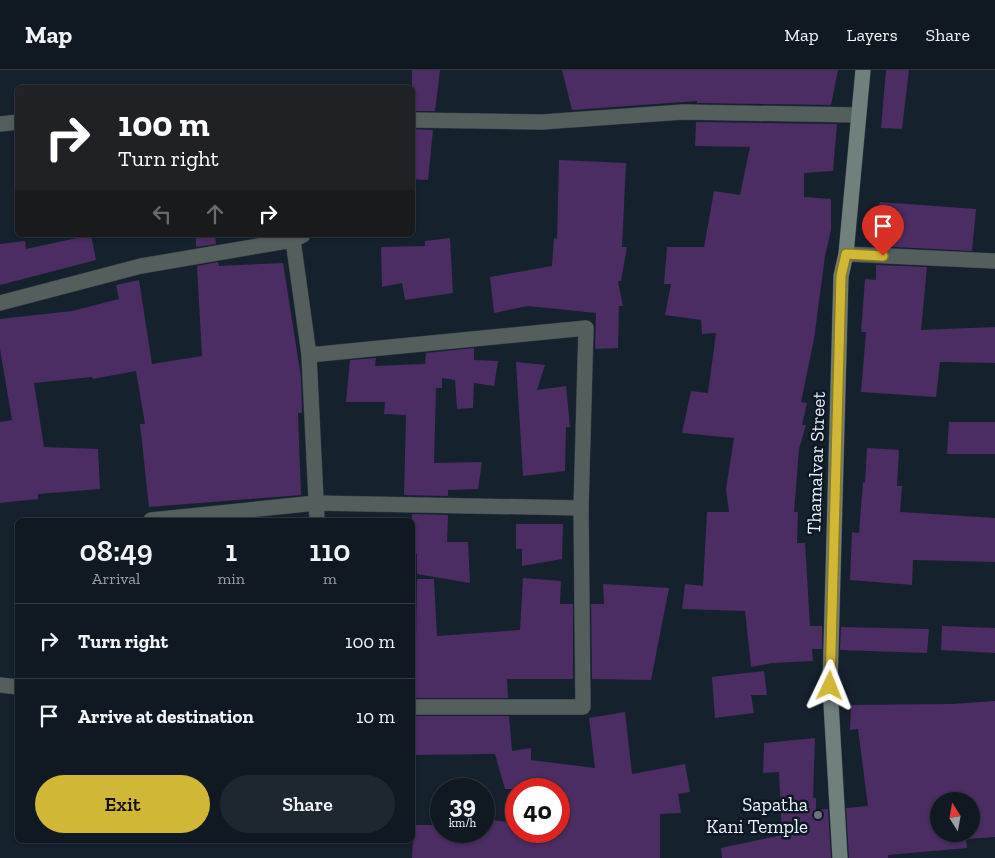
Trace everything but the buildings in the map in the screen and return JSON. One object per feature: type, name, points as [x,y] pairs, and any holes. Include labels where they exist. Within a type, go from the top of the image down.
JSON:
[{"type":"street","name":"Thamalvar Street","points":[[840,858],[830,686],[841,276],[846,254],[863,70]]},
{"type":"street","points":[[415,120],[542,122],[683,112],[858,115]]},
{"type":"street","points":[[0,124],[15,122]]},
{"type":"street","points":[[0,303],[141,266],[298,238],[309,355],[317,518]]},
{"type":"street","points":[[846,254],[995,261]]},
{"type":"street","points":[[309,355],[586,328],[581,508],[583,707],[415,707]]},
{"type":"street","points":[[170,518],[316,503],[581,508]]},
{"type":"street","points":[[0,685],[15,687]]},
{"type":"place","name":"Sapatha Kani Temple","points":[[818,815]]},
{"type":"route","points":[[830,686],[841,276],[846,254],[883,256]]}]
